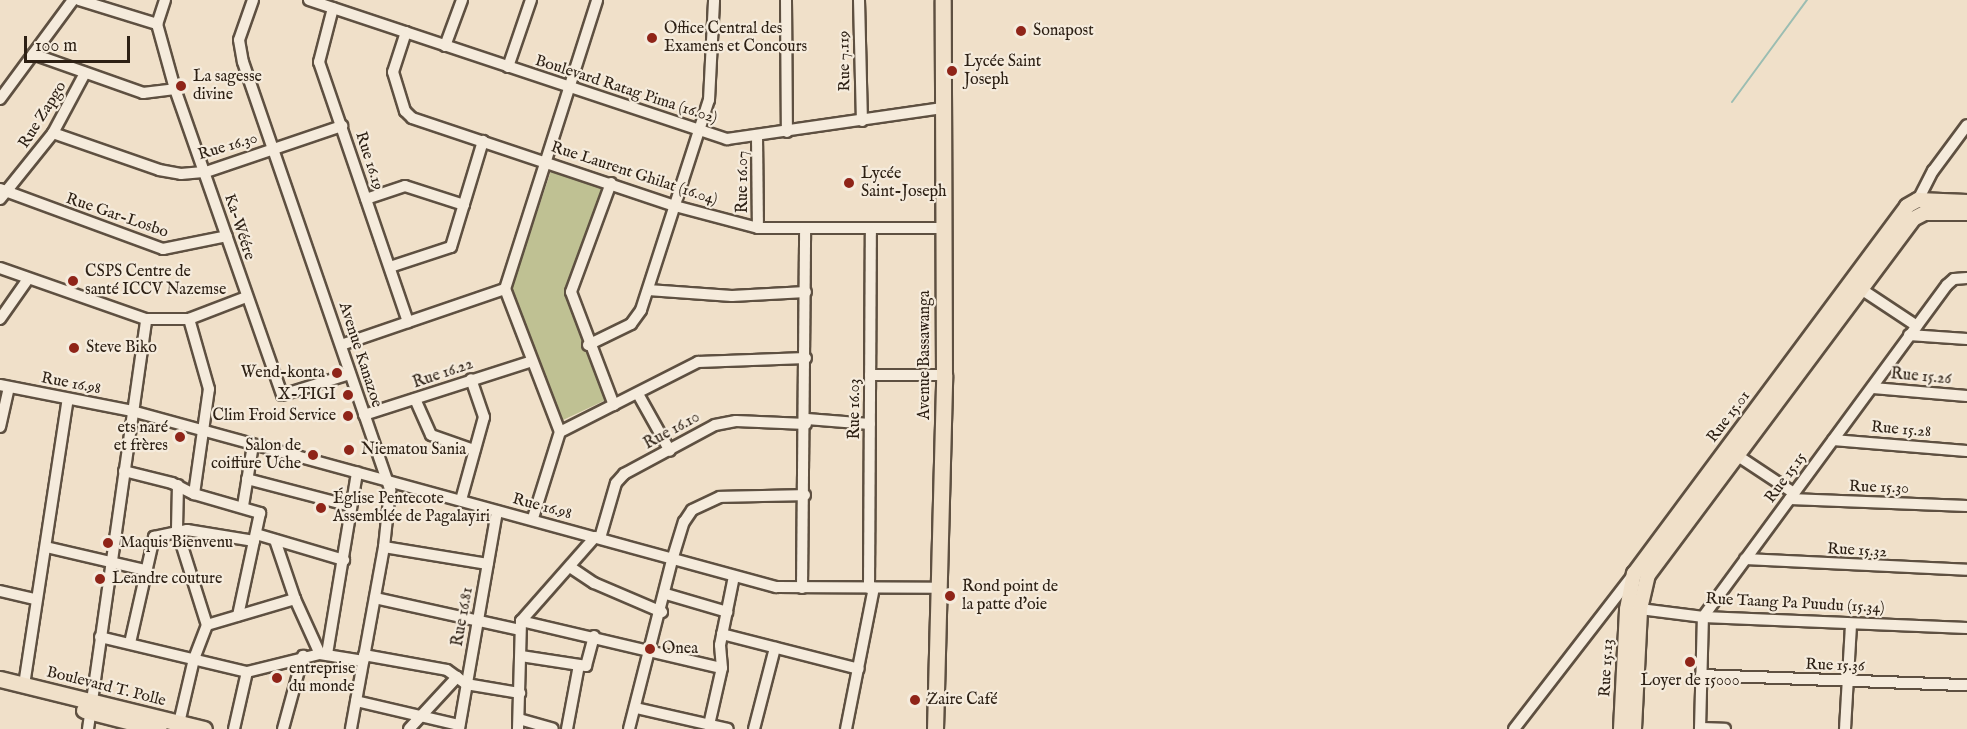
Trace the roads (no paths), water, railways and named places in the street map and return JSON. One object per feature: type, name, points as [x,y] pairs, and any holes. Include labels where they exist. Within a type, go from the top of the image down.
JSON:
[{"type":"highway","name":"Avenue Bassawanga","points":[[939,729],[937,710],[944,375],[943,0]]},
{"type":"highway","name":"Boulevard T. Polle","points":[[0,679],[159,729]]},
{"type":"highway","name":"Boulevard T. Polle","points":[[0,688],[204,729]]},
{"type":"highway","name":"Avenue Bassawanga","points":[[934,729],[937,710]]},
{"type":"main road","points":[[1918,200],[1967,202]]},
{"type":"main road","name":"Rue 15.01","points":[[1633,609],[1648,574],[1731,452],[1907,206],[1918,200]]},
{"type":"main road","name":"Rue 15.01","points":[[1634,574],[1861,289],[1908,226],[1922,214],[1967,213]]},
{"type":"main road","points":[[1633,609],[1634,574]]},
{"type":"main road","name":"Rue 15.13","points":[[1621,729],[1633,609]]},
{"type":"main road","name":"Rue 15.13","points":[[1633,609],[1634,729]]},
{"type":"street","points":[[0,99],[73,0]]},
{"type":"street","points":[[79,0],[157,24],[165,0]]},
{"type":"street","name":"Avenue Kanazoe","points":[[253,0],[239,40],[240,50],[387,479],[391,501],[351,729]]},
{"type":"street","name":"Boulevard Ratag Pima (16.02)","points":[[309,0],[727,139],[943,108]]},
{"type":"street","points":[[445,46],[462,0]]},
{"type":"street","points":[[508,67],[531,0]]},
{"type":"street","points":[[533,518],[560,432],[505,289],[597,0]]},
{"type":"street","points":[[588,345],[631,324],[648,290],[709,100],[714,0]]},
{"type":"street","points":[[786,0],[787,132]]},
{"type":"street","name":"Rue 7.119","points":[[859,0],[862,121]]},
{"type":"street","name":"Rue 16.19","points":[[333,8],[318,57],[408,322]]},
{"type":"street","name":"Ka-Wéére","points":[[157,24],[175,88],[206,172],[246,297],[283,396],[350,374]]},
{"type":"street","name":"Rue Laurent Ghilat (16.04)","points":[[406,32],[393,72],[405,111],[412,118],[546,160],[675,206],[758,228],[805,230],[943,228]]},
{"type":"street","points":[[33,54],[148,95],[175,88]]},
{"type":"street","name":"Rue Zapgo","points":[[2,194],[53,133],[85,73]]},
{"type":"street","name":"Rue 15.01","points":[[1918,200],[1962,138],[1967,125]]},
{"type":"street","name":"Rue 16.30","points":[[53,133],[159,170],[206,172],[342,126]]},
{"type":"street","name":"Rue 16.07","points":[[758,136],[758,228]]},
{"type":"street","points":[[390,267],[451,247],[483,141]]},
{"type":"street","points":[[611,183],[572,292],[588,345],[614,405]]},
{"type":"street","points":[[366,199],[405,186],[464,205]]},
{"type":"street","name":"Rue Gar-Losbo","points":[[2,194],[164,249],[227,236]]},
{"type":"street","points":[[802,588],[806,495],[805,230]]},
{"type":"street","name":"Rue 16.03","points":[[846,729],[859,669],[871,588],[871,230]]},
{"type":"street","points":[[0,268],[146,319],[189,319],[246,297]]},
{"type":"street","name":"Rue 15.15","points":[[1703,617],[1950,282],[1967,278]]},
{"type":"street","points":[[0,319],[28,279]]},
{"type":"street","points":[[341,345],[505,289]]},
{"type":"street","points":[[1861,289],[1917,326]]},
{"type":"street","points":[[648,290],[732,296],[806,292]]},
{"type":"street","points":[[88,729],[146,319]]},
{"type":"street","points":[[189,319],[209,389],[194,494]]},
{"type":"street","points":[[1909,335],[1967,339]]},
{"type":"street","points":[[560,432],[707,359],[806,358]]},
{"type":"street","name":"Rue 16.22","points":[[364,415],[532,361]]},
{"type":"street","points":[[870,375],[944,375]]},
{"type":"street","points":[[461,500],[483,417],[471,379]]},
{"type":"street","points":[[0,427],[4,386]]},
{"type":"street","name":"Rue 16.98","points":[[4,386],[132,411],[497,511],[533,518],[776,587],[940,588]]},
{"type":"street","name":"Rue 15.26","points":[[1873,388],[1967,396]]},
{"type":"street","points":[[638,394],[670,451]]},
{"type":"street","points":[[24,685],[68,399]]},
{"type":"street","points":[[415,399],[431,435],[474,450]]},
{"type":"street","name":"Rue 16.10","points":[[521,626],[570,567],[598,538],[616,483],[624,474],[726,422],[870,424]]},
{"type":"street","name":"Rue 15.28","points":[[1833,440],[1967,451]]},
{"type":"street","points":[[243,506],[253,445]]},
{"type":"street","points":[[1731,452],[1792,496]]},
{"type":"street","points":[[123,471],[178,485],[194,494],[243,506],[260,513],[238,616]]},
{"type":"street","points":[[324,654],[344,560],[357,472]]},
{"type":"street","points":[[247,479],[351,506]]},
{"type":"street","points":[[178,485],[177,530],[192,570],[207,625],[194,659],[179,723]]},
{"type":"street","points":[[629,729],[662,612],[673,557],[684,522],[692,510],[710,499],[806,495]]},
{"type":"street","name":"Rue 15.30","points":[[1792,496],[1967,506]]},
{"type":"street","name":"Rue 16.81","points":[[459,727],[461,681],[477,622],[497,511]]},
{"type":"street","points":[[130,644],[151,541],[177,530],[200,530],[275,540],[344,560]]},
{"type":"street","points":[[275,540],[295,599],[324,654]]},
{"type":"street","points":[[46,547],[145,570]]},
{"type":"street","points":[[384,547],[488,564]]},
{"type":"street","name":"Rue 15.32","points":[[1745,559],[1967,570]]},
{"type":"street","points":[[570,567],[594,583],[662,612]]},
{"type":"street","name":"Rue 15.01","points":[[1514,729],[1634,574]]},
{"type":"street","points":[[709,725],[722,668],[722,634],[734,576]]},
{"type":"street","points":[[0,591],[36,599]]},
{"type":"street","points":[[666,594],[727,612]]},
{"type":"street","points":[[375,598],[477,622],[594,636],[722,668]]},
{"type":"street","points":[[207,625],[295,599]]},
{"type":"street","name":"Rue Taang Pa Puudu (15.34)","points":[[1633,609],[1703,617],[1967,628]]},
{"type":"street","points":[[1703,617],[1700,728],[1725,729]]},
{"type":"street","points":[[1845,729],[1851,624]]},
{"type":"street","points":[[521,626],[518,724],[553,729]]},
{"type":"street","points":[[722,634],[859,669]]},
{"type":"street","points":[[521,656],[588,665],[594,636]]},
{"type":"street","points":[[100,638],[247,672],[303,656],[324,654],[447,670],[461,681],[520,693]]},
{"type":"street","points":[[754,729],[775,648]]},
{"type":"street","points":[[283,729],[303,656]]},
{"type":"street","points":[[567,729],[579,665]]},
{"type":"street","points":[[234,729],[247,672]]},
{"type":"street","name":"Rue 15.36","points":[[1701,675],[1967,685]]},
{"type":"street","points":[[409,729],[418,716],[461,681]]},
{"type":"street","points":[[356,701],[459,727]]},
{"type":"street","points":[[636,708],[728,729]]},
{"type":"waterway","points":[[1732,102],[1807,0]]},
{"type":"place","name":"Sonapost","points":[[1021,31]]},
{"type":"place","name":"Office Central des Examens et Concours","points":[[652,38]]},
{"type":"place","name":"Lycée Saint Joseph","points":[[952,71]]},
{"type":"place","name":"La sagesse divine","points":[[181,86]]},
{"type":"place","name":"Lycée Saint-Joseph","points":[[849,183]]},
{"type":"place","name":"CSPS Centre de santé ICCV Nazemse","points":[[73,281]]},
{"type":"place","name":"Steve Biko","points":[[74,348]]},
{"type":"place","name":"Wend-konta","points":[[337,373]]},
{"type":"place","name":"X-TIGI","points":[[348,395]]},
{"type":"place","name":"Clim Froid Service","points":[[348,416]]},
{"type":"place","name":"ets naré et frères","points":[[180,437]]},
{"type":"place","name":"Niematou Sania","points":[[349,450]]},
{"type":"place","name":"Salon de coiffure Uche","points":[[313,455]]},
{"type":"place","name":"Église Pentecote Assemblée de Pagalayiri","points":[[321,508]]},
{"type":"place","name":"Maquis Bienvenu","points":[[108,543]]},
{"type":"place","name":"Leandre couture","points":[[100,579]]},
{"type":"place","name":"Rond point de la patte d'oie","points":[[950,596]]},
{"type":"place","name":"Onea","points":[[650,649]]},
{"type":"place","name":"Loyer de 15000","points":[[1690,662]]},
{"type":"place","name":"entreprise du monde","points":[[277,678]]},
{"type":"place","name":"Zaire Café","points":[[915,700]]}]
